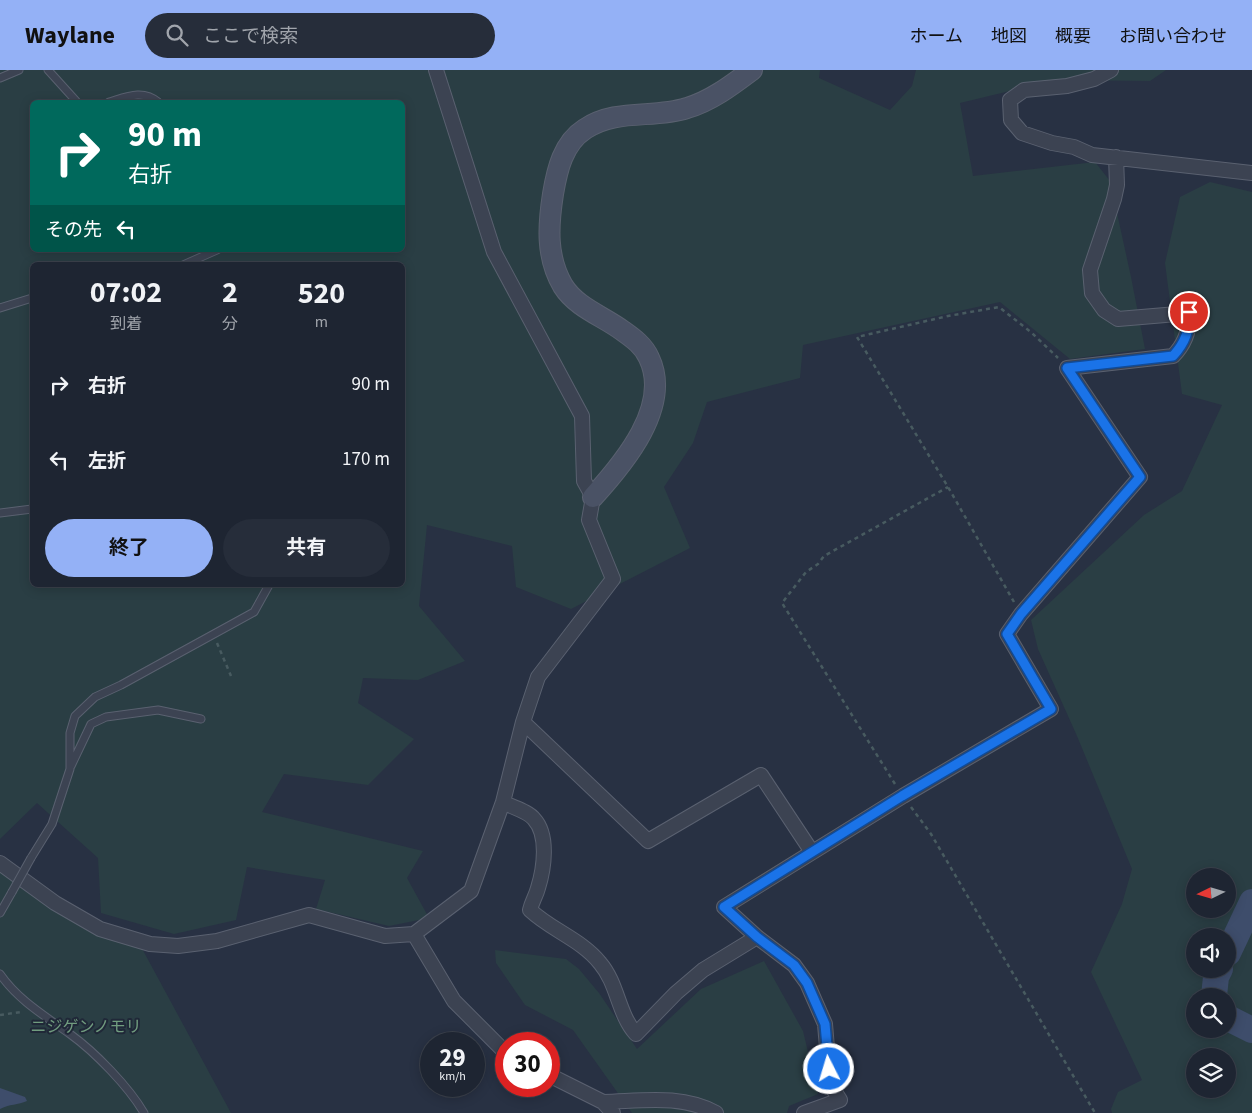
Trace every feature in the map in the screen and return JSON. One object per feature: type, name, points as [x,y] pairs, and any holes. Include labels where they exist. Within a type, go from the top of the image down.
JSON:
[{"type":"street","points":[[436,70],[494,252],[582,416],[584,481],[593,497]]},
{"type":"street","points":[[0,863],[55,903],[100,929],[150,944],[178,946],[217,940],[309,916],[385,936],[414,934],[471,891],[502,802],[523,722],[538,677],[613,579],[589,520],[593,497],[618,470],[636,441],[653,403],[656,383],[649,358],[638,343],[581,305],[564,287],[553,264],[549,239],[550,214],[554,189],[562,160],[567,146],[585,129],[607,118],[636,113],[665,113],[688,108],[709,99],[752,70]]},
{"type":"street","points":[[1111,70],[1094,80],[1066,86],[1024,90],[1010,100],[1011,120],[1022,133],[1052,143],[1074,147],[1092,155],[1252,173]]},
{"type":"street","points":[[804,1113],[840,1100],[830,1084],[825,1024],[807,983],[794,965],[757,937],[724,907],[902,796],[1051,709],[1007,634],[1021,614],[1140,477],[1067,368],[1173,356],[1181,348],[1190,326],[1189,312],[1118,319],[1104,310],[1092,293],[1090,270],[1114,199],[1117,185],[1116,157]]},
{"type":"street","points":[[523,722],[648,841],[761,775],[812,852]]},
{"type":"street","points":[[502,802],[534,818],[541,833],[544,858],[538,890],[532,900],[530,910],[542,921],[588,949],[600,962],[610,975],[628,1025],[636,1034],[676,993],[703,970],[757,937]]},
{"type":"street","points":[[414,934],[454,1002],[495,1042]]},
{"type":"street","points":[[560,1080],[603,1102],[613,1113]]},
{"type":"street","points":[[603,1102],[676,1099],[716,1113]]},
{"type":"lane","points":[[0,78],[18,70]]},
{"type":"lane","points":[[48,70],[75,100]]},
{"type":"lane","points":[[116,100],[135,94],[156,100]]},
{"type":"lane","points":[[190,262],[212,252]]},
{"type":"lane","points":[[0,308],[30,299]]},
{"type":"lane","points":[[0,513],[30,509]]},
{"type":"lane","points":[[70,769],[70,733],[75,716],[95,697],[254,612],[268,587]]},
{"type":"lane","points":[[0,913],[52,824],[70,769],[91,724],[106,717],[158,710],[201,719]]},
{"type":"lane","points":[[0,974],[10,989],[72,1036],[116,1078],[144,1113]]},
{"type":"path","points":[[1021,614],[948,487],[857,337],[948,316],[999,307],[1032,333],[1067,368]]},
{"type":"path","points":[[948,487],[824,556],[818,564],[806,572],[782,603],[902,796],[931,834],[1095,1113]]},
{"type":"path","points":[[213,635],[231,676]]},
{"type":"path","points":[[0,1015],[37,1010]]},
{"type":"green space","points":[[0,70],[820,70],[819,78],[890,110],[912,86],[916,70],[1166,70],[1150,81],[1056,80],[960,103],[973,176],[1095,162],[1110,181],[1145,349],[1070,359],[1000,302],[803,345],[800,378],[707,402],[693,443],[664,487],[690,548],[571,609],[516,587],[512,546],[427,525],[419,606],[465,661],[418,680],[363,678],[358,703],[414,739],[368,785],[284,774],[262,812],[423,851],[407,878],[429,918],[389,926],[316,909],[325,880],[247,867],[236,920],[174,934],[101,913],[98,858],[37,803],[0,839]]},
{"type":"green space","points":[[1210,182],[1252,192],[1252,1113],[1112,1113],[1111,1109],[1118,1092],[1142,1080],[1091,972],[1122,904],[1132,869],[1077,736],[1038,649],[1031,620],[1144,515],[1182,491],[1222,405],[1182,394],[1165,263],[1180,197]]},
{"type":"green space","name":"ニジゲンノモリ","points":[[0,867],[139,943],[231,1113],[0,1113]]},
{"type":"green space","points":[[495,950],[566,959],[579,969],[599,993],[637,1049],[701,989],[764,961],[803,1031],[818,1094],[789,1106],[787,1113],[632,1113],[573,1030],[525,1005],[496,963]]},
{"type":"water","points":[[0,1088],[25,1097],[27,1101],[0,1109]]},
{"type":"waterway","points":[[1236,936],[1252,902]]},
{"type":"waterway","points":[[1215,988],[1216,978]]},
{"type":"waterway","points":[[1236,1022],[1252,1030]]},
{"type":"route","points":[[829,1069],[825,1024],[807,983],[794,965],[757,937],[724,907],[902,796],[1051,709],[1007,634],[1021,614],[1140,477],[1067,368],[1173,356],[1181,348],[1190,326],[1189,312]]}]
